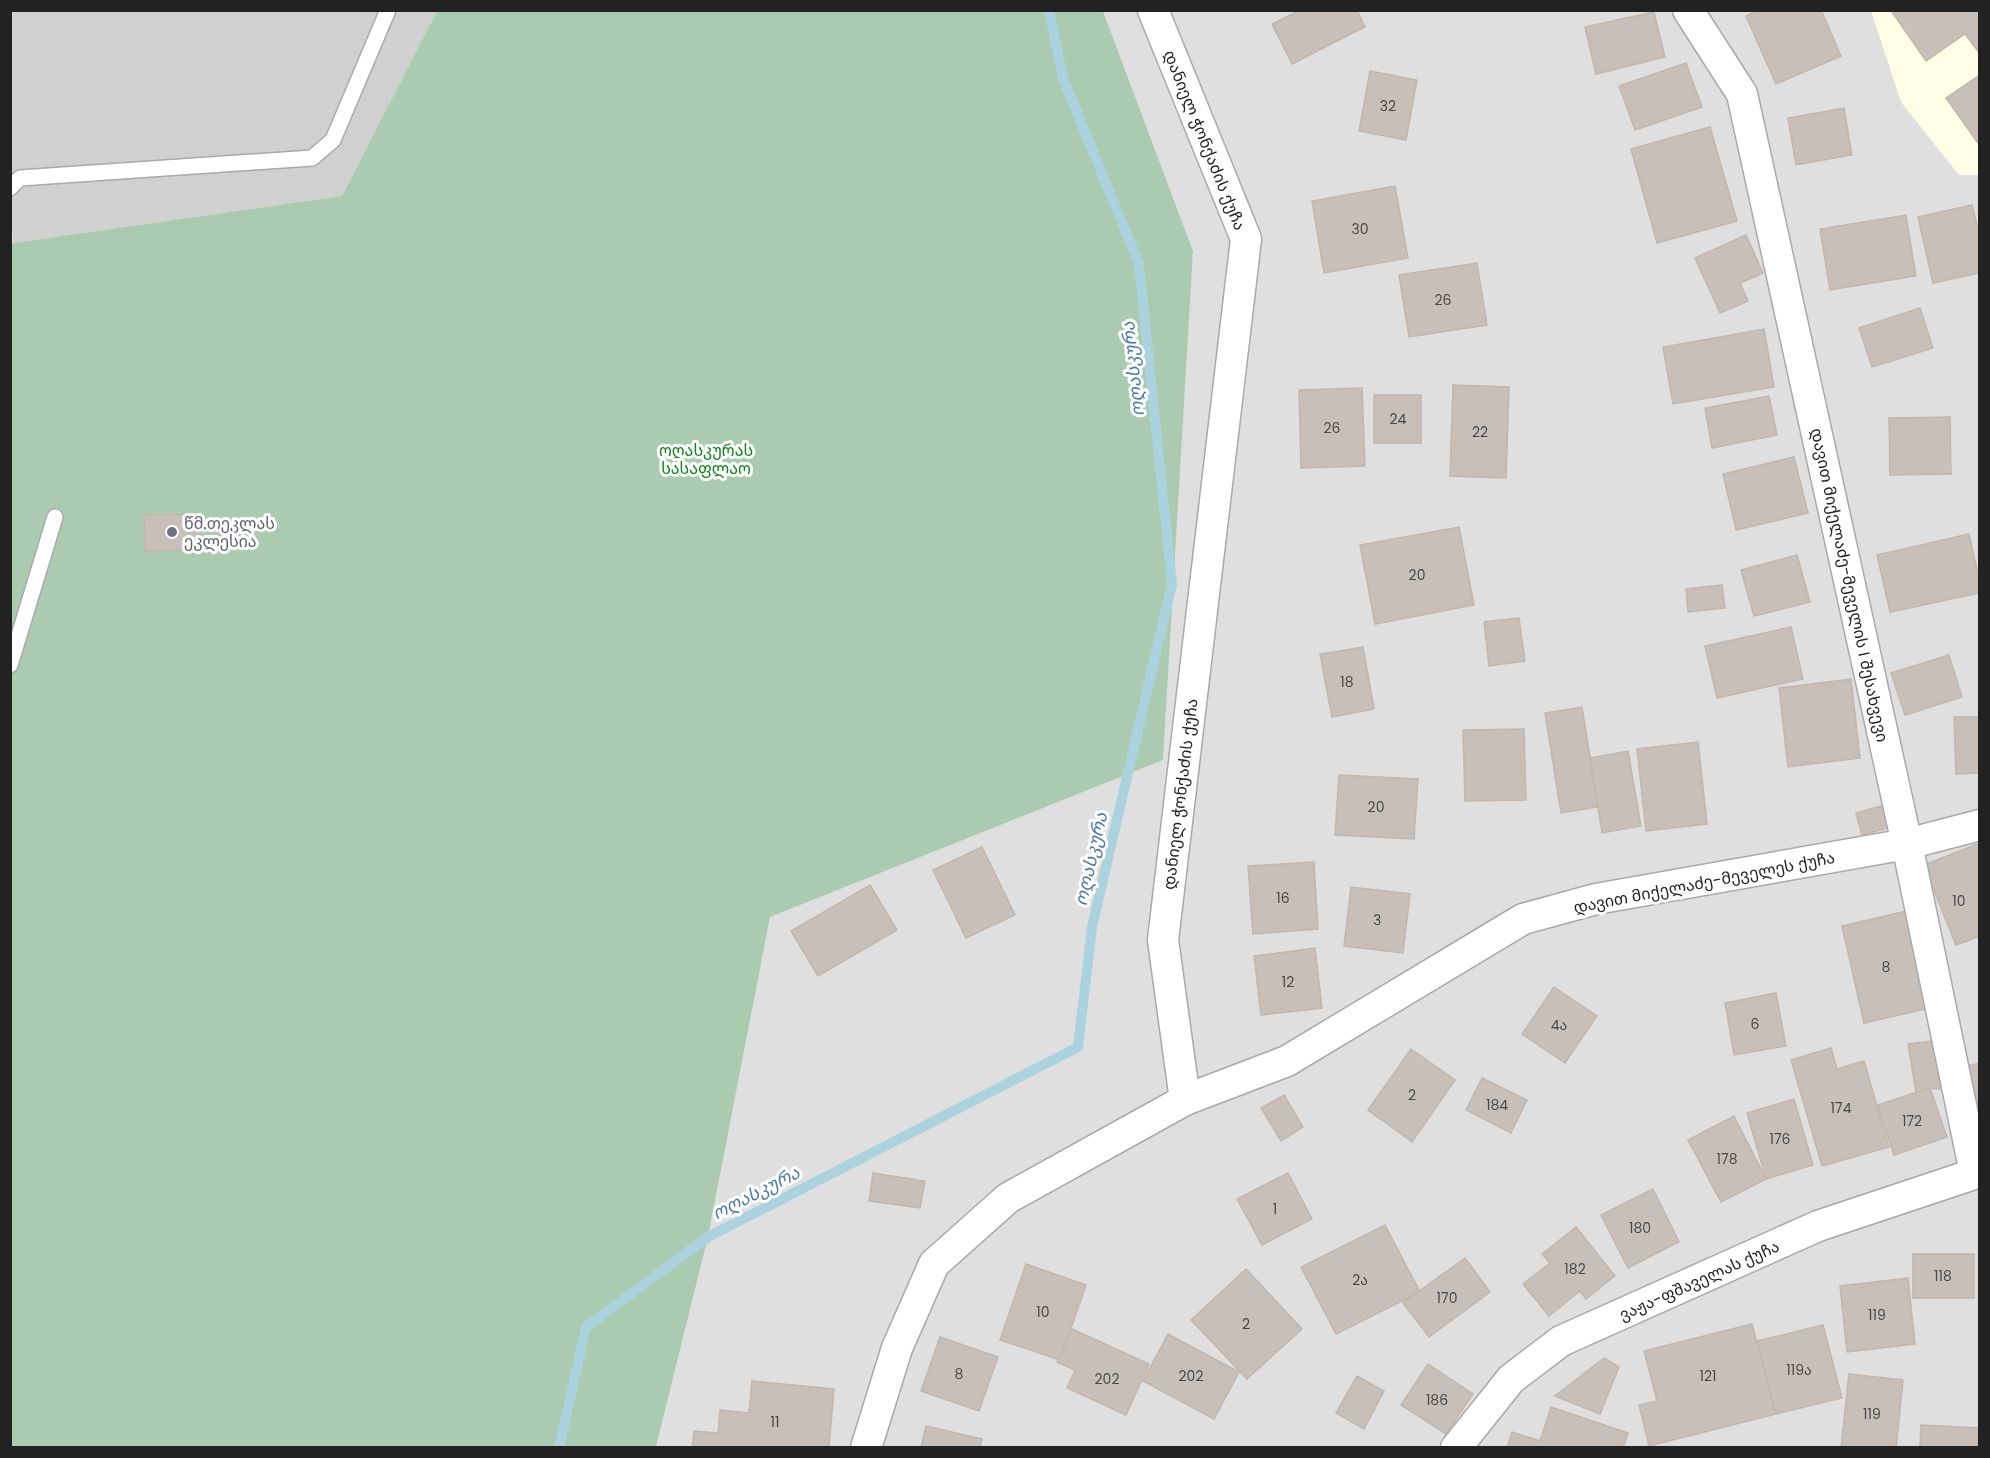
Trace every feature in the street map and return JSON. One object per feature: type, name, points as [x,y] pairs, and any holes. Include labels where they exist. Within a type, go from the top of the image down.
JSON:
[{"type":"street","name":"დანიელ ჭონქაძის ქუჩა","points":[[1153,10],[1246,239],[1163,940],[1185,1100]]},
{"type":"street","name":"დავით მიქელაძე-მეველის I შესახვევი","points":[[1688,10],[1742,94],[1977,1173]]},
{"type":"street","name":"დავით მიქელაძე-მეველეს ქუჩა","points":[[1185,1100],[1287,1061],[1523,919],[1596,899],[1907,844],[1980,825]]},
{"type":"street","points":[[866,1448],[897,1348],[934,1264],[1008,1198],[1185,1100]]},
{"type":"street","name":"ვაჟა-ფშაველას ქუჩა","points":[[1456,1448],[1511,1379],[1561,1341],[1818,1226],[1977,1173]]},
{"type":"lane","points":[[10,188],[20,178],[312,158],[333,140],[388,10]]},
{"type":"lane","points":[[10,666],[55,517]]},
{"type":"shaded area","points":[[10,11],[437,11],[342,196],[13,243],[10,196]]},
{"type":"shaded area","points":[[1103,11],[1979,11],[1979,1447],[656,1448],[708,1237],[770,917],[1163,760],[1193,251]]},
{"type":"shaded area","points":[[1871,11],[1979,11],[1979,175],[1959,175],[1901,102]]},
{"type":"green space","name":"ოღასკურას სასაფლაო","points":[[437,11],[1103,11],[1193,251],[1163,760],[770,917],[708,1237],[656,1447],[11,1448],[11,245],[342,196]]},
{"type":"building","points":[[1300,10],[1357,10],[1365,27],[1292,64],[1272,24]]},
{"type":"building","points":[[1759,10],[1821,10],[1841,56],[1776,84],[1746,16]]},
{"type":"building","points":[[1895,10],[1980,10],[1980,54],[1965,34],[1926,61],[1892,12]]},
{"type":"building","points":[[1654,12],[1665,57],[1596,74],[1585,27]]},
{"type":"building","points":[[1686,63],[1702,107],[1635,130],[1619,86]]},
{"type":"building","points":[[1370,71],[1417,80],[1406,140],[1359,131]]},
{"type":"building","points":[[1980,75],[1980,146],[1946,98]]},
{"type":"building","points":[[1844,108],[1852,155],[1796,165],[1788,118]]},
{"type":"building","points":[[1710,127],[1737,221],[1657,243],[1631,149]]},
{"type":"building","points":[[1395,186],[1408,258],[1324,273],[1312,201]]},
{"type":"building","points":[[1972,205],[1980,237],[1980,273],[1933,283],[1918,217]]},
{"type":"building","points":[[1906,215],[1916,276],[1830,290],[1820,229]]},
{"type":"building","points":[[1746,235],[1763,273],[1740,283],[1748,301],[1720,313],[1695,258]]},
{"type":"building","points":[[1477,263],[1487,325],[1409,337],[1399,275]]},
{"type":"building","points":[[1920,308],[1933,348],[1872,367],[1859,328]]},
{"type":"building","points":[[1764,329],[1774,387],[1673,404],[1663,347]]},
{"type":"building","points":[[1453,385],[1509,387],[1506,478],[1450,476]]},
{"type":"building","points":[[1362,388],[1365,466],[1301,468],[1299,390]]},
{"type":"building","points":[[1374,395],[1421,395],[1421,443],[1374,443]]},
{"type":"building","points":[[1769,396],[1777,435],[1712,448],[1705,408]]},
{"type":"building","points":[[1950,417],[1951,474],[1890,475],[1889,418]]},
{"type":"building","points":[[1794,457],[1808,513],[1736,530],[1723,474]]},
{"type":"building","name":"წმ.თეკლას ეკლესია","points":[[199,514],[199,550],[145,551],[144,515]]},
{"type":"building","points":[[1459,527],[1474,605],[1375,624],[1360,545]]},
{"type":"building","points":[[1969,534],[1980,583],[1980,593],[1890,612],[1877,555]]},
{"type":"building","points":[[1797,555],[1810,602],[1754,616],[1741,570]]},
{"type":"building","points":[[1722,585],[1725,608],[1688,612],[1686,589]]},
{"type":"building","points":[[1519,618],[1525,661],[1489,666],[1484,622]]},
{"type":"building","points":[[1791,627],[1803,679],[1717,698],[1705,646]]},
{"type":"building","points":[[1363,647],[1374,709],[1332,717],[1320,654]]},
{"type":"building","points":[[1949,655],[1962,697],[1905,715],[1891,673]]},
{"type":"building","points":[[1851,679],[1860,758],[1788,767],[1779,688]]},
{"type":"building","points":[[1582,707],[1598,807],[1561,813],[1545,713]]},
{"type":"building","points":[[1954,717],[1980,717],[1980,773],[1956,774]]},
{"type":"building","points":[[1524,729],[1526,800],[1465,801],[1463,730]]},
{"type":"building","points":[[1698,742],[1707,824],[1646,831],[1637,749]]},
{"type":"building","points":[[1628,751],[1641,826],[1602,833],[1590,758]]},
{"type":"building","points":[[1339,775],[1418,779],[1414,839],[1335,835]]},
{"type":"building","points":[[1885,805],[1891,827],[1862,835],[1856,813]]},
{"type":"building","points":[[1980,843],[1980,936],[1956,945],[1924,865]]},
{"type":"building","points":[[982,847],[1015,915],[966,938],[933,870]]},
{"type":"building","points":[[1314,862],[1318,929],[1253,934],[1248,866]]},
{"type":"building","points":[[870,885],[897,930],[818,976],[791,931]]},
{"type":"building","points":[[1351,887],[1410,894],[1403,953],[1344,946]]},
{"type":"building","points":[[1907,911],[1930,1008],[1864,1023],[1842,926]]},
{"type":"building","points":[[1315,948],[1322,1008],[1261,1015],[1254,956]]},
{"type":"building","points":[[1554,987],[1597,1016],[1565,1063],[1522,1034]]},
{"type":"building","points":[[1776,993],[1786,1046],[1734,1055],[1725,1003]]},
{"type":"building","points":[[1933,1041],[1940,1089],[1930,1088],[1916,1093],[1908,1044]]},
{"type":"building","points":[[1831,1048],[1837,1069],[1864,1061],[1889,1147],[1822,1166],[1791,1060]]},
{"type":"building","points":[[1411,1049],[1455,1080],[1412,1142],[1368,1110]]},
{"type":"building","points":[[1980,1063],[1980,1129],[1963,1067]]},
{"type":"building","points":[[1482,1078],[1527,1100],[1511,1133],[1466,1110]]},
{"type":"building","points":[[1930,1088],[1947,1137],[1894,1155],[1878,1105]]},
{"type":"building","points":[[1284,1095],[1303,1127],[1281,1141],[1261,1108]]},
{"type":"building","points":[[1794,1099],[1813,1165],[1766,1179],[1747,1113]]},
{"type":"building","points":[[1734,1116],[1766,1179],[1721,1202],[1688,1140]]},
{"type":"building","points":[[873,1173],[925,1181],[920,1208],[869,1201]]},
{"type":"building","points":[[1288,1173],[1312,1219],[1262,1245],[1237,1199]]},
{"type":"building","points":[[1653,1189],[1679,1242],[1628,1268],[1601,1215]]},
{"type":"building","points":[[1385,1225],[1420,1292],[1336,1334],[1301,1267]]},
{"type":"building","points":[[1576,1227],[1615,1276],[1586,1299],[1580,1291],[1549,1316],[1523,1284],[1550,1263],[1542,1254]]},
{"type":"building","points":[[1913,1254],[1974,1254],[1974,1298],[1913,1298]]},
{"type":"building","points":[[1465,1258],[1490,1292],[1429,1337],[1403,1303]]},
{"type":"building","points":[[1026,1264],[1086,1285],[1060,1360],[1000,1340]]},
{"type":"building","points":[[1246,1269],[1302,1329],[1247,1379],[1191,1320]]},
{"type":"building","points":[[1908,1278],[1915,1344],[1847,1352],[1840,1286]]},
{"type":"building","points":[[1752,1324],[1776,1414],[1649,1446],[1639,1405],[1657,1401],[1644,1351]]},
{"type":"building","points":[[1823,1325],[1842,1398],[1776,1414],[1757,1341]]},
{"type":"building","points":[[1072,1329],[1149,1364],[1126,1415],[1067,1388],[1075,1370],[1057,1362]]},
{"type":"building","points":[[1168,1334],[1239,1372],[1214,1419],[1143,1381]]},
{"type":"building","points":[[940,1337],[998,1357],[979,1411],[921,1391]]},
{"type":"building","points":[[1604,1358],[1619,1367],[1600,1414],[1555,1396]]},
{"type":"building","points":[[1428,1364],[1473,1394],[1446,1434],[1401,1405]]},
{"type":"building","points":[[1849,1374],[1903,1380],[1896,1448],[1841,1448]]},
{"type":"building","points":[[1357,1376],[1384,1391],[1364,1429],[1336,1413]]},
{"type":"building","points":[[752,1381],[834,1389],[829,1448],[692,1448],[694,1431],[718,1433],[720,1410],[749,1413]]},
{"type":"building","points":[[1551,1407],[1628,1433],[1623,1448],[1507,1448],[1512,1432],[1540,1441]]},
{"type":"building","points":[[1921,1425],[1979,1428],[1978,1448],[1920,1448]]},
{"type":"building","points":[[926,1426],[982,1439],[980,1448],[921,1448]]},
{"type":"waterway","name":"ოღასკურა","points":[[559,1448],[586,1327],[708,1237],[1078,1047],[1092,927],[1172,584],[1139,264],[1063,78],[1049,10]]},
{"type":"place","name":"წმ.თეკლას ეკლესია","points":[[172,532]]}]
